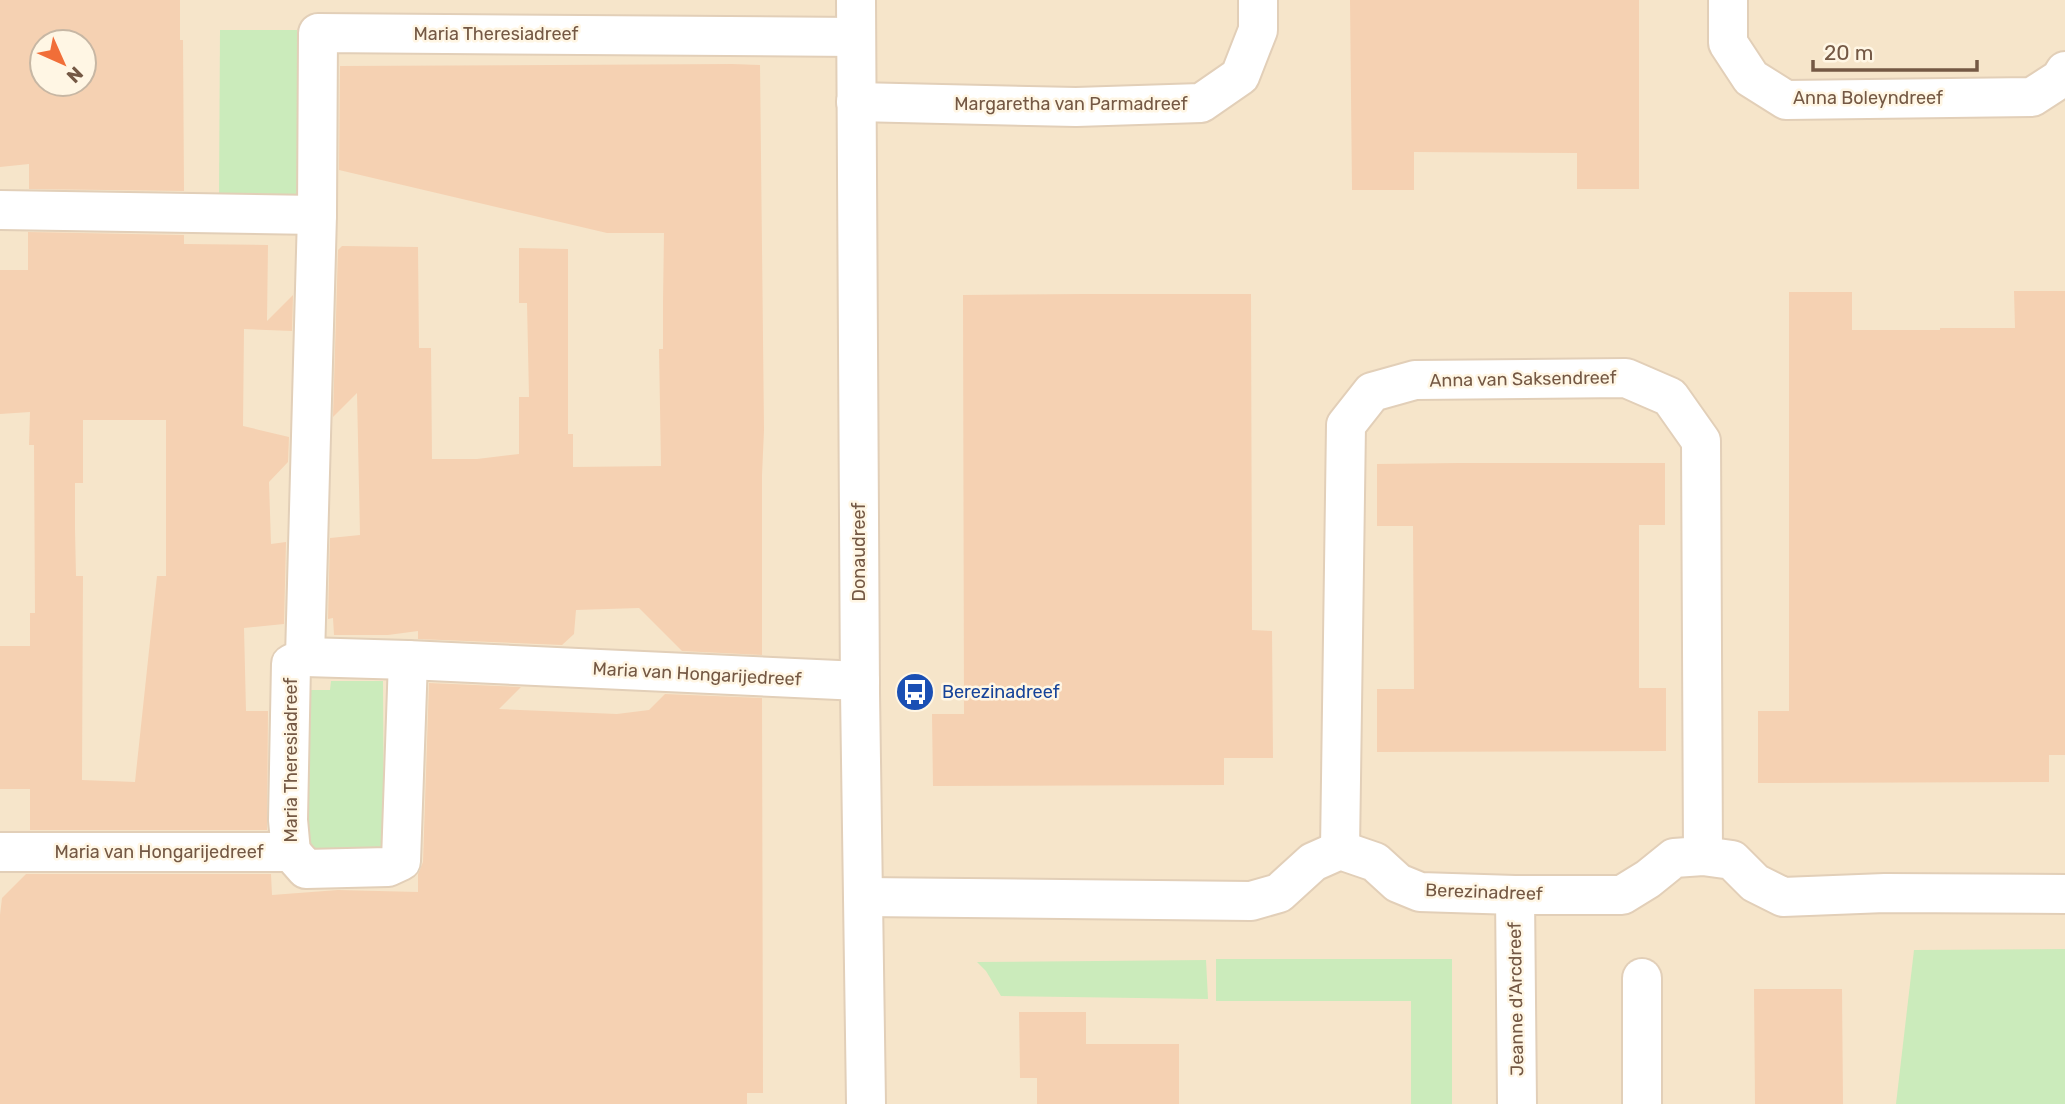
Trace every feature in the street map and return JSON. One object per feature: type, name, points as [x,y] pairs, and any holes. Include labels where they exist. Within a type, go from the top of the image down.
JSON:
[{"type":"street","name":"Margaretha van Parmadreef","points":[[856,102],[1076,107],[1202,103],[1240,76],[1258,30],[1258,0]]},
{"type":"street","name":"Anna Boleyndreef","points":[[1728,0],[1728,43],[1751,78],[1786,100],[2032,97],[2060,79],[2065,71]]},
{"type":"street","name":"Donaudreef","points":[[856,19],[860,681],[866,1104]]},
{"type":"street","name":"Maria Theresiadreef","points":[[291,852],[288,820],[291,664],[304,657],[317,215],[318,33],[856,19]]},
{"type":"street","points":[[0,210],[317,215]]},
{"type":"street","name":"Anna van Saksendreef","points":[[1339,850],[1346,425],[1372,392],[1415,380],[1626,377],[1670,397],[1700,441],[1703,856]]},
{"type":"street","name":"Maria van Hongarijedreef","points":[[304,657],[860,681]]},
{"type":"street","points":[[291,852],[306,869],[388,867],[401,861],[408,660]]},
{"type":"street","points":[[863,897],[1251,901],[1279,893],[1313,862],[1339,850]]},
{"type":"street","name":"Berezinadreef","points":[[1339,850],[1375,862],[1398,883],[1420,892],[1622,895],[1674,858],[1703,856],[1732,860],[1755,883],[1783,897],[1885,893],[2065,894]]},
{"type":"street","name":"Maria van Hongarijedreef","points":[[0,852],[291,852]]},
{"type":"street","name":"Jeanne d'Arcdreef","points":[[1514,895],[1517,1104]]},
{"type":"street","points":[[1642,978],[1642,1104]]},
{"type":"shaded area","points":[[0,0],[2065,0],[2065,1104],[0,1104]]},
{"type":"green space","points":[[220,30],[297,30],[297,198],[219,199]]},
{"type":"green space","points":[[331,681],[383,681],[384,850],[305,850],[305,690],[330,690]]},
{"type":"green space","points":[[2065,949],[2065,1104],[1896,1104],[1914,950]]},
{"type":"green space","points":[[1216,959],[1452,959],[1452,1104],[1411,1104],[1411,1001],[1216,1001]]},
{"type":"green space","points":[[1206,960],[1208,999],[1001,996],[986,971],[977,962]]},
{"type":"building","points":[[0,0],[180,0],[180,40],[183,40],[184,191],[29,189],[29,164],[0,167]]},
{"type":"building","points":[[1350,0],[1639,0],[1639,189],[1577,189],[1577,153],[1414,152],[1414,190],[1352,190]]},
{"type":"building","points":[[760,65],[764,430],[762,655],[682,651],[639,608],[576,610],[574,634],[562,645],[418,639],[418,631],[388,635],[334,635],[333,618],[328,619],[330,538],[360,535],[357,393],[333,417],[338,250],[342,246],[418,247],[419,348],[431,348],[432,459],[477,459],[519,454],[519,397],[529,397],[527,303],[519,303],[519,248],[568,249],[568,434],[573,434],[573,467],[661,466],[659,349],[663,349],[664,233],[607,233],[339,170],[340,66]]},
{"type":"building","points":[[28,232],[184,235],[184,244],[268,245],[267,321],[293,295],[292,331],[244,329],[243,426],[289,437],[288,462],[269,482],[271,544],[286,542],[284,624],[244,628],[246,711],[268,711],[267,830],[30,830],[30,789],[0,789],[0,646],[30,646],[30,613],[35,613],[34,445],[29,445],[30,412],[0,414],[0,270],[28,270]],"holes":[[[83,420],[166,420],[166,576],[157,576],[135,782],[82,780],[83,576],[76,576],[75,483],[83,483]]]},
{"type":"building","points":[[2014,291],[2065,291],[2065,755],[2049,755],[2049,782],[1758,783],[1758,711],[1789,711],[1789,292],[1852,292],[1852,330],[1940,330],[2015,328]]},
{"type":"building","points":[[1251,294],[1252,630],[1272,631],[1273,758],[1224,758],[1224,785],[933,786],[932,714],[964,714],[963,295]]},
{"type":"building","points":[[1665,463],[1665,525],[1639,525],[1639,688],[1666,688],[1666,751],[1377,752],[1377,689],[1414,689],[1413,526],[1377,526],[1377,464]]},
{"type":"building","points":[[429,683],[521,687],[499,709],[617,714],[649,710],[665,694],[762,698],[763,1093],[747,1093],[747,1104],[0,1104],[0,915],[2,898],[26,874],[271,874],[272,895],[338,890],[418,892],[418,874],[423,862]]},
{"type":"building","points":[[1754,989],[1842,989],[1843,1104],[1755,1104]]},
{"type":"building","points":[[1019,1012],[1086,1012],[1086,1044],[1179,1044],[1179,1104],[1037,1104],[1037,1078],[1020,1078]]},
{"type":"place","name":"Berezinadreef","points":[[915,692]]}]
